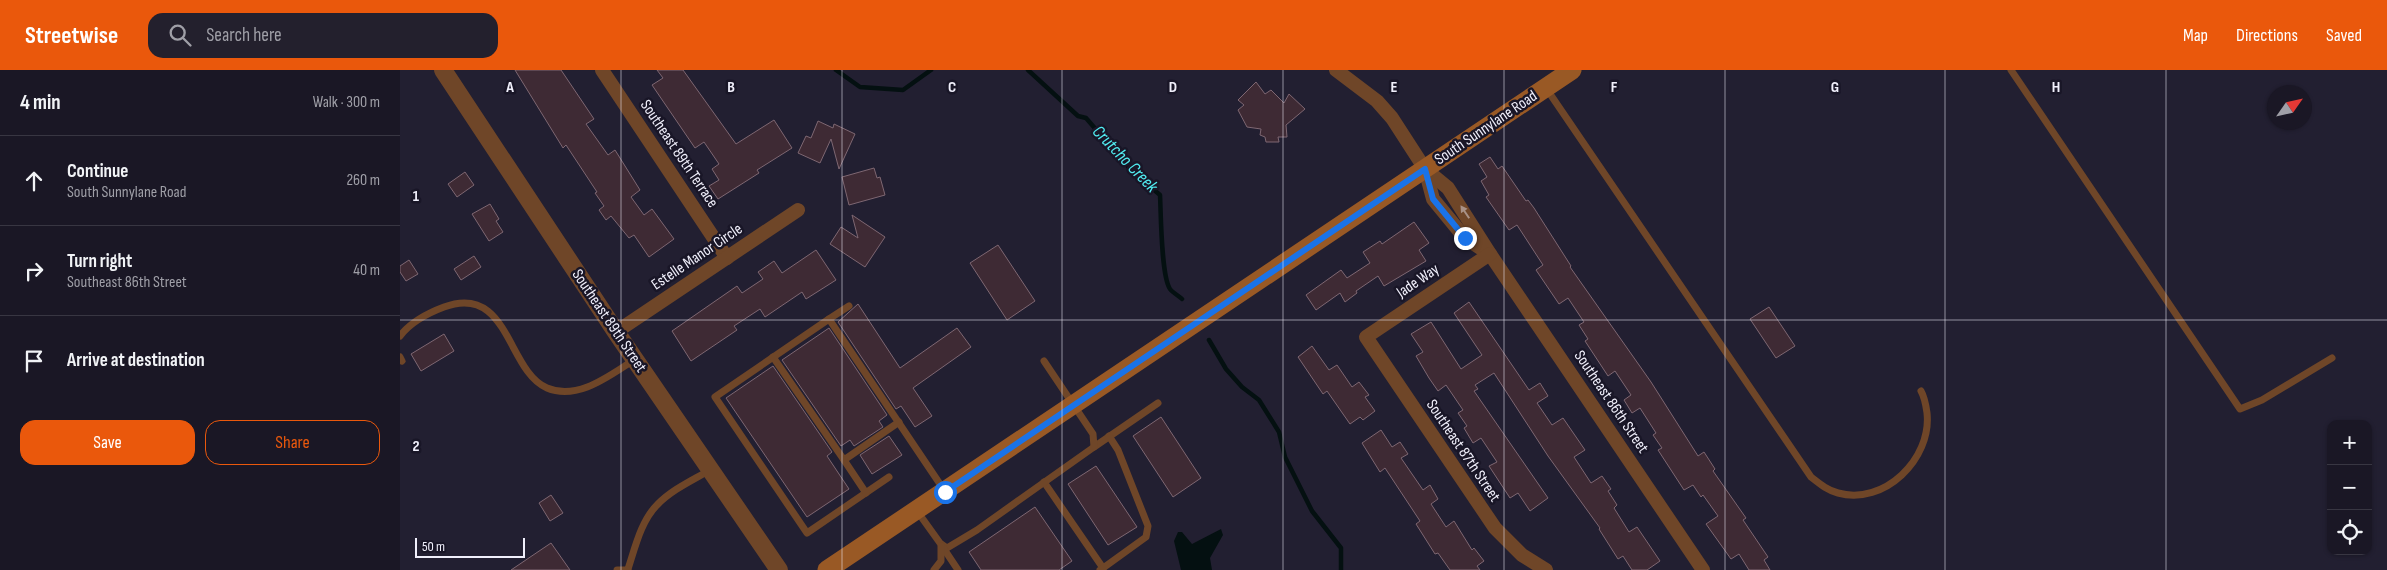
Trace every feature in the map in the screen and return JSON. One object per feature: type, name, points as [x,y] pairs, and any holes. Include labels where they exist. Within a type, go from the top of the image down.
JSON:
[{"type":"main road","name":"South Sunnylane Road","points":[[827,570],[1572,70]]},
{"type":"street","name":"Southeast 89th Street","points":[[443,70],[616,332],[780,570]]},
{"type":"street","name":"Southeast 89th Terrace","points":[[602,70],[727,258]]},
{"type":"street","name":"Southeast 86th Street","points":[[1336,70],[1377,101],[1392,118],[1425,169],[1448,188],[1490,254],[1703,570]]},
{"type":"street","name":"Estelle Manor Circle","points":[[616,332],[798,210]]},
{"type":"street","name":"Jade Way","points":[[1366,338],[1490,254]]},
{"type":"street","name":"Southeast 87th Street","points":[[1366,338],[1495,528],[1522,555],[1546,570]]},
{"type":"lane","points":[[2011,70],[2240,409],[2262,400],[2332,358]]},
{"type":"lane","points":[[1546,87],[1811,477],[1825,488],[1839,493],[1865,494],[1897,479],[1911,468],[1926,439],[1928,422],[1926,406],[1921,391]]},
{"type":"lane","points":[[400,336],[408,328],[434,312],[452,304],[472,304],[485,309],[502,325],[519,358],[535,379],[547,388],[562,391],[599,383],[635,360]]},
{"type":"lane","points":[[849,306],[715,396],[807,533],[889,477]]},
{"type":"lane","points":[[829,319],[945,492]]},
{"type":"lane","points":[[773,357],[866,493]]},
{"type":"lane","points":[[1044,362],[1093,434],[1094,447]]},
{"type":"lane","points":[[940,543],[947,548],[977,530],[1109,436],[1158,404]]},
{"type":"lane","points":[[844,460],[899,422]]},
{"type":"lane","points":[[1044,482],[1101,569],[1146,537],[1148,526],[1118,450],[1109,436]]},
{"type":"lane","points":[[617,570],[628,570],[639,537],[655,508],[662,500],[710,470]]},
{"type":"lane","points":[[916,511],[958,570]]},
{"type":"lane","points":[[934,570],[940,561],[940,543]]},
{"type":"shaded area","points":[[1221,529],[1223,535],[1210,558],[1212,570],[1181,570],[1174,541],[1178,532],[1182,532],[1192,544]]},
{"type":"building","points":[[515,70],[561,70],[594,119],[586,124],[608,155],[615,150],[640,190],[631,197],[644,215],[652,209],[674,239],[649,257],[634,235],[629,238],[611,216],[606,220],[599,210],[604,206],[595,193],[597,192],[566,145],[563,148]]},
{"type":"building","points":[[657,70],[683,70],[736,144],[774,120],[792,148],[757,170],[759,173],[718,199],[709,186],[719,180],[712,169],[719,164],[704,142],[695,148],[652,85],[663,78]]},
{"type":"building","points":[[1256,82],[1265,94],[1271,90],[1284,103],[1289,94],[1305,109],[1286,125],[1287,137],[1278,137],[1279,142],[1266,142],[1265,137],[1260,135],[1261,129],[1247,127],[1238,110],[1244,105],[1238,100]]},
{"type":"building","points":[[818,121],[833,128],[834,124],[855,134],[839,169],[831,139],[820,163],[798,153],[806,136],[811,138]]},
{"type":"building","points":[[1490,157],[1498,169],[1502,166],[1526,201],[1528,200],[1534,208],[1570,267],[1651,382],[1698,456],[1704,452],[1715,469],[1713,471],[1746,518],[1743,520],[1768,557],[1764,560],[1770,570],[1749,570],[1739,554],[1731,559],[1706,524],[1718,516],[1703,495],[1701,497],[1693,485],[1684,490],[1658,450],[1662,448],[1653,435],[1656,433],[1640,408],[1632,413],[1624,400],[1631,395],[1615,371],[1608,376],[1585,341],[1588,339],[1579,325],[1584,322],[1568,298],[1559,304],[1536,270],[1543,265],[1517,225],[1509,230],[1486,197],[1489,195],[1481,181],[1487,177],[1479,164]]},
{"type":"building","points":[[874,168],[877,178],[880,177],[885,195],[849,205],[842,177]]},
{"type":"building","points":[[465,172],[474,185],[457,197],[448,184]]},
{"type":"building","points":[[490,204],[499,219],[496,221],[503,232],[489,241],[472,214]]},
{"type":"building","points":[[852,215],[885,237],[865,267],[830,244],[841,227],[858,238]]},
{"type":"building","points":[[1414,222],[1429,243],[1419,250],[1426,261],[1384,286],[1378,276],[1356,291],[1357,293],[1345,302],[1340,293],[1316,310],[1306,295],[1341,270],[1347,278],[1370,263],[1363,252],[1380,241],[1382,244]]},
{"type":"building","points":[[998,245],[1035,301],[1007,320],[970,263]]},
{"type":"building","points":[[816,250],[836,280],[806,299],[802,292],[765,317],[760,309],[734,326],[737,330],[691,361],[672,331],[737,286],[742,293],[763,279],[758,272],[774,261],[782,273]]},
{"type":"building","points":[[474,256],[481,267],[461,280],[454,269]]},
{"type":"building","points":[[409,260],[418,274],[406,281],[400,272],[400,266]]},
{"type":"building","points":[[1469,302],[1529,390],[1540,383],[1548,396],[1537,403],[1552,425],[1563,418],[1585,450],[1574,457],[1591,483],[1602,476],[1611,489],[1608,491],[1617,505],[1614,508],[1629,532],[1637,527],[1660,561],[1647,570],[1632,570],[1623,556],[1618,559],[1600,528],[1548,456],[1494,373],[1475,385],[1478,389],[1474,391],[1548,498],[1530,511],[1518,493],[1510,498],[1489,466],[1497,462],[1481,438],[1473,443],[1464,428],[1467,426],[1458,413],[1463,410],[1446,385],[1438,391],[1429,378],[1416,356],[1423,352],[1411,334],[1431,322],[1461,369],[1482,355],[1454,313]]},
{"type":"building","points":[[858,304],[900,368],[957,328],[971,347],[913,388],[932,416],[915,427],[901,406],[896,409],[838,322]]},
{"type":"building","points":[[1769,307],[1795,346],[1776,358],[1750,319]]},
{"type":"building","points":[[829,328],[887,415],[879,421],[883,427],[854,446],[850,440],[841,446],[782,360]]},
{"type":"building","points":[[444,334],[454,351],[421,371],[411,354]]},
{"type":"building","points":[[1312,346],[1329,370],[1337,365],[1352,387],[1359,382],[1369,395],[1365,397],[1375,411],[1363,420],[1360,417],[1350,424],[1327,391],[1323,394],[1298,357]]},
{"type":"building","points":[[773,366],[832,452],[827,456],[849,489],[807,517],[726,398]]},
{"type":"building","points":[[1161,417],[1201,478],[1173,497],[1133,436]]},
{"type":"building","points":[[1381,430],[1392,447],[1400,442],[1408,454],[1401,458],[1423,490],[1430,485],[1438,499],[1431,504],[1446,527],[1454,521],[1472,550],[1474,548],[1484,561],[1477,566],[1480,570],[1450,570],[1438,553],[1435,554],[1416,524],[1420,521],[1385,468],[1380,472],[1362,443]]},
{"type":"building","points":[[889,436],[902,455],[872,474],[860,455]]},
{"type":"building","points":[[1096,466],[1137,527],[1108,545],[1068,484]]},
{"type":"building","points":[[551,495],[563,513],[550,521],[539,503]]},
{"type":"building","points":[[1035,507],[1072,561],[1059,570],[981,570],[969,552]]},
{"type":"building","points":[[551,543],[570,570],[511,570]]},
{"type":"waterway","name":"Crutcho Creek","points":[[836,70],[860,87],[903,90],[931,70]]},
{"type":"waterway","name":"Crutcho Creek","points":[[1028,70],[1078,116],[1086,118],[1132,171],[1160,195],[1162,244],[1167,282],[1170,289],[1182,299]]},
{"type":"waterway","name":"Crutcho Creek","points":[[1209,340],[1226,369],[1242,387],[1259,400],[1279,432],[1285,457],[1312,511],[1341,548],[1341,570]]},
{"type":"route","points":[[945,492],[1425,169],[1433,199],[1465,238]]}]
